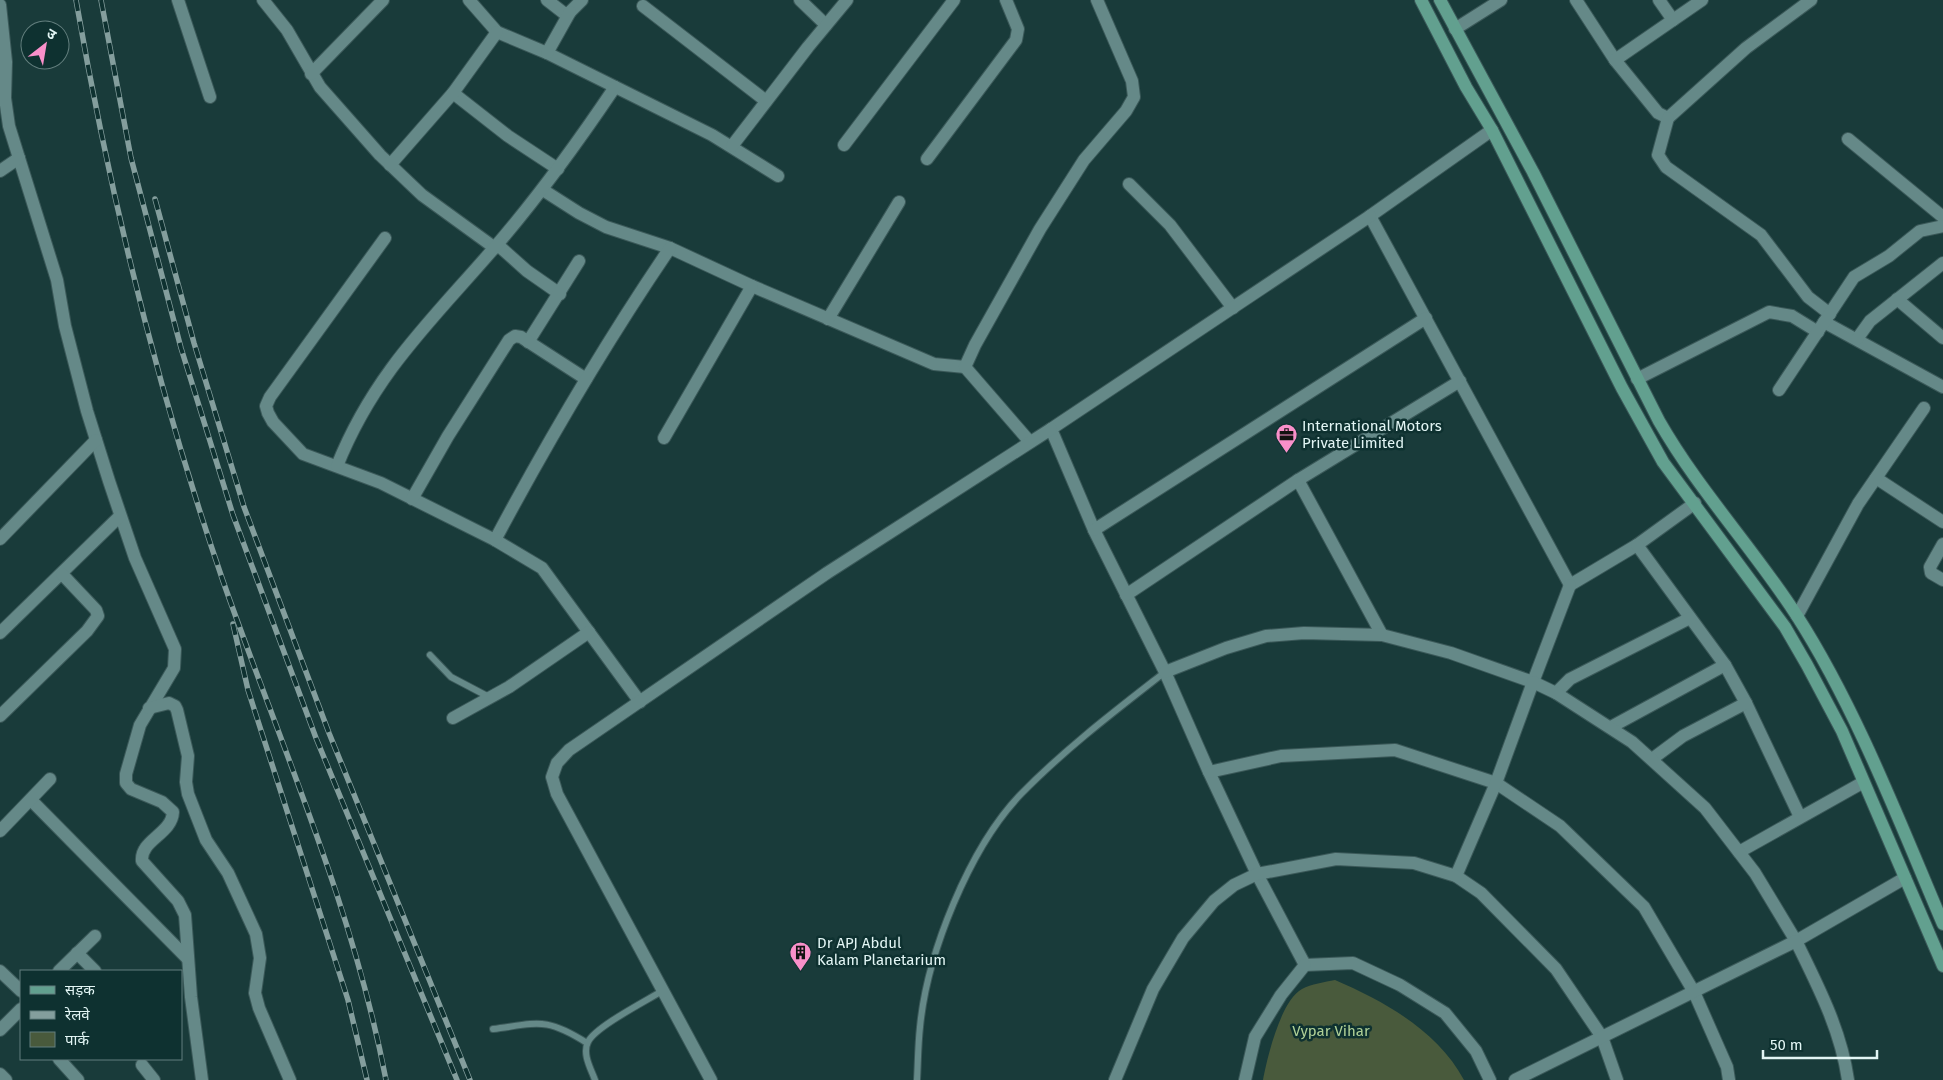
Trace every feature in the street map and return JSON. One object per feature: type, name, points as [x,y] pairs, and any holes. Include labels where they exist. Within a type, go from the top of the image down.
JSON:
[{"type":"main road","points":[[1421,0],[1466,87],[1492,130],[1622,388],[1663,462],[1785,627],[1842,731],[1862,783],[1943,966]]},
{"type":"main road","points":[[1440,0],[1533,172],[1638,379],[1682,461],[1797,616],[1827,668],[1866,747],[1943,924]]},
{"type":"street","points":[[178,0],[210,97]]},
{"type":"street","points":[[263,0],[295,43],[311,74],[390,165],[422,195],[495,248]]},
{"type":"street","points":[[311,74],[383,0]]},
{"type":"street","points":[[469,0],[498,32],[547,52],[732,146],[778,176]]},
{"type":"street","points":[[547,0],[560,12],[565,14],[570,12]]},
{"type":"street","points":[[547,52],[570,12],[582,0]]},
{"type":"street","points":[[800,0],[826,25]]},
{"type":"street","points":[[732,146],[826,25],[848,0]]},
{"type":"street","points":[[844,145],[954,0]]},
{"type":"street","points":[[927,159],[1016,40],[1018,29],[1006,0]]},
{"type":"street","points":[[965,367],[975,345],[1040,229],[1084,160],[1126,111],[1134,97],[1132,81],[1097,0]]},
{"type":"street","points":[[1456,29],[1501,0]]},
{"type":"street","points":[[1576,0],[1615,60],[1658,114],[1668,118]]},
{"type":"street","points":[[1659,0],[1673,20]]},
{"type":"street","points":[[1615,60],[1702,0]]},
{"type":"street","points":[[1811,0],[1746,48],[1668,118],[1658,155],[1659,160],[1666,167],[1761,235],[1824,322]]},
{"type":"street","points":[[0,4],[6,62],[6,110],[19,158],[57,280],[65,326],[96,440],[120,516],[135,558],[175,649],[176,658],[169,681],[149,708],[134,744],[126,774],[126,782],[131,789],[162,802],[173,812],[173,819],[168,826],[141,854],[142,861],[183,909],[191,997],[202,1080]]},
{"type":"street","points":[[643,6],[766,101]]},
{"type":"street","points":[[390,165],[453,93],[498,32]]},
{"type":"street","points":[[337,466],[365,406],[389,370],[415,337],[495,248],[543,190],[615,87]]},
{"type":"street","points":[[453,93],[508,136],[558,169]]},
{"type":"street","points":[[711,1080],[566,810],[552,777],[557,763],[570,750],[827,573],[1051,429],[1233,308],[1370,216],[1492,130]]},
{"type":"street","points":[[1848,139],[1943,217]]},
{"type":"street","points":[[0,171],[19,158]]},
{"type":"street","points":[[1128,184],[1170,225],[1233,308]]},
{"type":"street","points":[[543,190],[579,213],[606,226],[670,248],[752,286],[934,364],[965,367],[1030,442]]},
{"type":"street","points":[[828,319],[899,202]]},
{"type":"street","points":[[1370,216],[1570,584]]},
{"type":"street","points":[[1779,390],[1854,277],[1889,256],[1920,231],[1943,226]]},
{"type":"street","points":[[385,238],[292,365],[266,406],[274,422],[303,454],[359,473],[412,498],[495,540],[542,568],[640,702]]},
{"type":"street","points":[[495,248],[500,246],[527,271],[560,294]]},
{"type":"street","points":[[495,540],[536,464],[586,379],[622,319],[670,248]]},
{"type":"street","points":[[528,342],[560,294],[579,261]]},
{"type":"street","points":[[1857,338],[1870,321],[1943,263]]},
{"type":"street","points":[[664,438],[752,286]]},
{"type":"street","points":[[1897,299],[1943,338]]},
{"type":"street","points":[[1638,379],[1769,312],[1824,322],[1857,338],[1943,387]]},
{"type":"street","points":[[1094,530],[1426,318]]},
{"type":"street","points":[[412,498],[448,436],[509,340],[515,336],[521,337],[586,379]]},
{"type":"street","points":[[1126,595],[1298,480],[1460,381]]},
{"type":"street","points":[[1797,616],[1842,532],[1924,408]]},
{"type":"street","points":[[1051,429],[1094,530],[1165,672],[1208,772],[1257,874],[1304,965]]},
{"type":"street","points":[[0,539],[96,440]]},
{"type":"street","points":[[1876,478],[1943,522]]},
{"type":"street","points":[[1298,480],[1382,636]]},
{"type":"street","points":[[1456,876],[1496,783],[1570,584],[1637,545],[1695,503]]},
{"type":"street","points":[[0,633],[120,516]]},
{"type":"street","points":[[1943,544],[1930,567],[1931,573],[1943,580]]},
{"type":"street","points":[[1637,545],[1724,665],[1746,703],[1800,816]]},
{"type":"street","points":[[0,716],[87,631],[98,616],[96,610],[62,574]]},
{"type":"street","points":[[1556,692],[1570,679],[1690,618]]},
{"type":"street","points":[[453,718],[509,687],[589,632]]},
{"type":"street","points":[[1165,672],[1226,648],[1266,636],[1304,633],[1382,636],[1451,653],[1556,692],[1611,727],[1652,759],[1705,808],[1739,852],[1755,874],[1796,941],[1823,998],[1844,1051],[1848,1080]]},
{"type":"street","points":[[1611,727],[1724,665]]},
{"type":"street","points":[[149,708],[169,703],[176,710],[188,756],[186,782],[188,794],[206,840],[231,878],[256,934],[260,958],[255,993],[259,1008],[290,1080]]},
{"type":"street","points":[[1652,759],[1683,736],[1746,703]]},
{"type":"street","points":[[1208,772],[1281,756],[1395,750],[1496,783],[1560,826],[1644,907],[1694,992],[1726,1066],[1729,1080]]},
{"type":"street","points":[[0,831],[50,779]]},
{"type":"street","points":[[1739,852],[1800,816],[1862,783]]},
{"type":"street","points":[[31,800],[188,959]]},
{"type":"street","points":[[1115,1080],[1153,989],[1183,938],[1214,901],[1234,885],[1257,874],[1336,860],[1414,863],[1456,876],[1481,893],[1556,969],[1602,1037],[1617,1080]]},
{"type":"street","points":[[1515,1080],[1796,941],[1905,878]]},
{"type":"street","points":[[60,970],[95,936]]},
{"type":"street","points":[[77,954],[94,970]]},
{"type":"street","points":[[1304,965],[1353,963],[1400,985],[1445,1013],[1476,1051],[1490,1080]]},
{"type":"street","points":[[1245,1080],[1255,1037],[1281,995],[1304,965]]},
{"type":"street","points":[[0,971],[20,990]]},
{"type":"street","points":[[0,1030],[20,1010]]},
{"type":"street","points":[[60,1060],[78,1080]]},
{"type":"street","points":[[142,1065],[154,1080]]},
{"type":"street","points":[[0,1074],[6,1080]]},
{"type":"lane","points":[[430,655],[451,677],[489,698]]},
{"type":"lane","points":[[917,1080],[920,1026],[933,966],[958,888],[984,843],[1026,789],[1089,730],[1165,672]]},
{"type":"lane","points":[[595,1080],[586,1058],[587,1043],[597,1031],[662,991]]},
{"type":"lane","points":[[493,1029],[543,1022],[563,1028],[587,1043]]},
{"type":"green space","name":"Vypar Vihar","points":[[1335,980],[1390,1008],[1425,1032],[1453,1062],[1464,1080],[1263,1080],[1276,1030],[1294,995],[1302,989],[1318,983]]},
{"type":"railway","points":[[76,0],[89,73],[120,220],[177,438],[223,581],[335,890],[355,952],[386,1080]]},
{"type":"railway","points":[[101,0],[131,158],[181,348],[233,515],[316,738],[457,1080]]},
{"type":"railway","points":[[155,199],[194,343],[244,507],[329,733],[470,1080]]},
{"type":"railway","points":[[233,624],[248,690],[348,1000],[367,1080]]},
{"type":"place","name":"International Motors Private Limited","points":[[1286,454]]},
{"type":"place","name":"Dr APJ Abdul Kalam Planetarium","points":[[801,971]]}]
